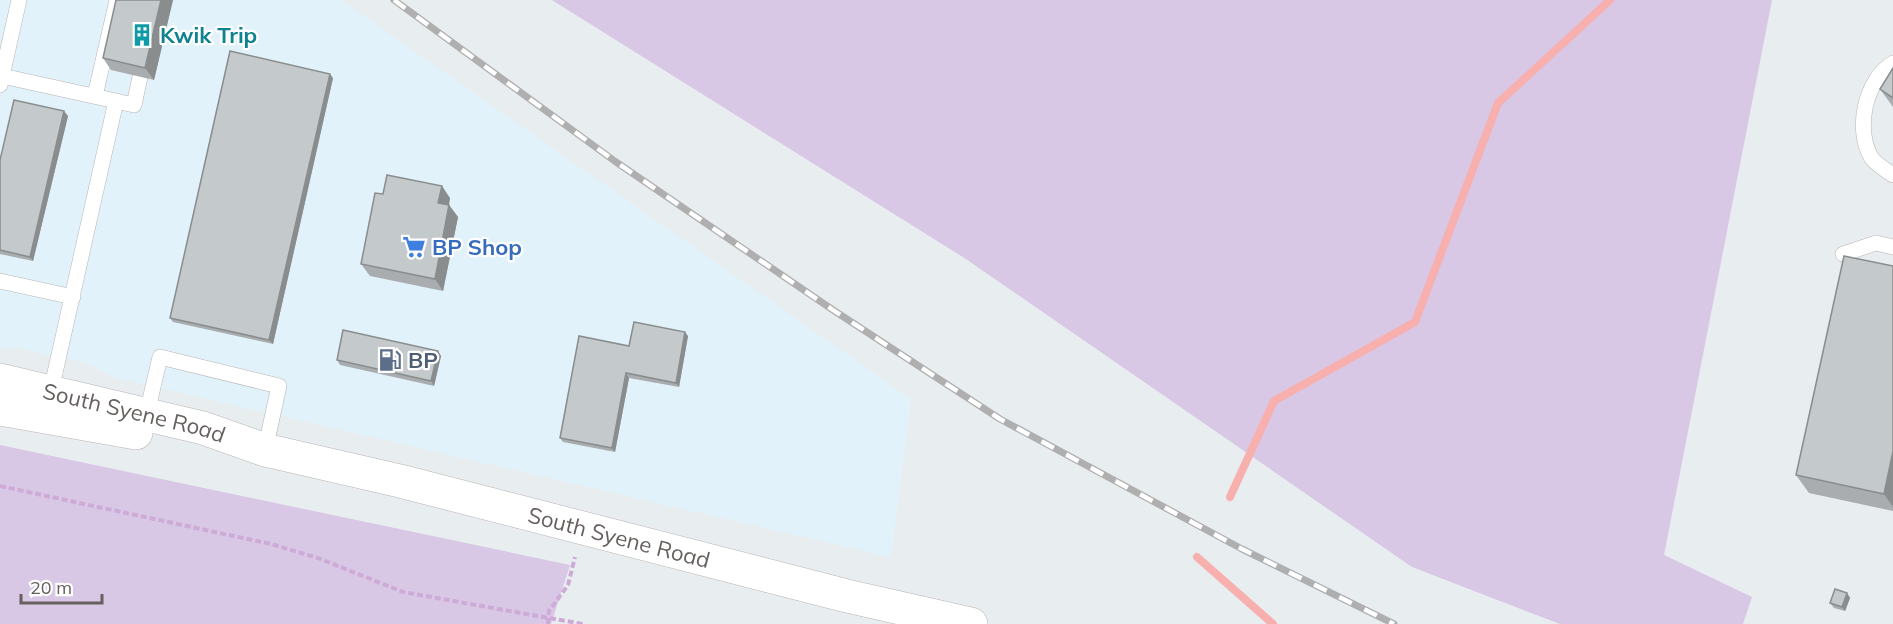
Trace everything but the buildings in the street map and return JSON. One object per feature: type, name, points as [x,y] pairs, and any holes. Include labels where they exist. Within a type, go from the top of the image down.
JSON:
[{"type":"street","name":"South Syene Road","points":[[0,380],[48,406]]},
{"type":"street","name":"South Syene Road","points":[[0,409],[48,406],[265,450],[400,481],[582,529],[971,624]]},
{"type":"lane","points":[[19,0],[3,59],[1,80],[134,105],[140,77]]},
{"type":"lane","points":[[95,96],[117,0]]},
{"type":"lane","points":[[1893,63],[1885,68],[1865,104],[1862,132],[1871,159],[1893,175]]},
{"type":"lane","points":[[48,406],[116,101]]},
{"type":"lane","points":[[1843,254],[1876,243],[1893,247]]},
{"type":"lane","points":[[0,281],[73,297]]},
{"type":"lane","points":[[144,425],[160,357],[279,386],[265,450]]},
{"type":"path","points":[[0,486],[271,544],[318,558],[403,592],[481,608],[583,624]]},
{"type":"path","points":[[548,624],[549,611],[568,585],[582,529]]},
{"type":"shaded area","points":[[0,0],[341,0],[911,399],[891,557],[116,378],[86,363],[17,348],[0,348]]},
{"type":"shaded area","points":[[552,0],[1772,0],[1664,555],[1752,597],[1743,624],[1560,624],[1412,567],[966,259]]},
{"type":"shaded area","points":[[0,445],[570,565],[551,624],[0,624]]},
{"type":"waterway","points":[[1230,497],[1274,401],[1415,322],[1498,103],[1610,0]]},
{"type":"waterway","points":[[1197,557],[1273,624]]},
{"type":"railway","points":[[394,0],[616,162],[833,310],[1000,419],[1242,549],[1394,624]]},
{"type":"place","name":"Kwik Trip","points":[[142,35]]},
{"type":"place","name":"BP Shop","points":[[414,247]]},
{"type":"place","name":"BP","points":[[390,360]]}]
